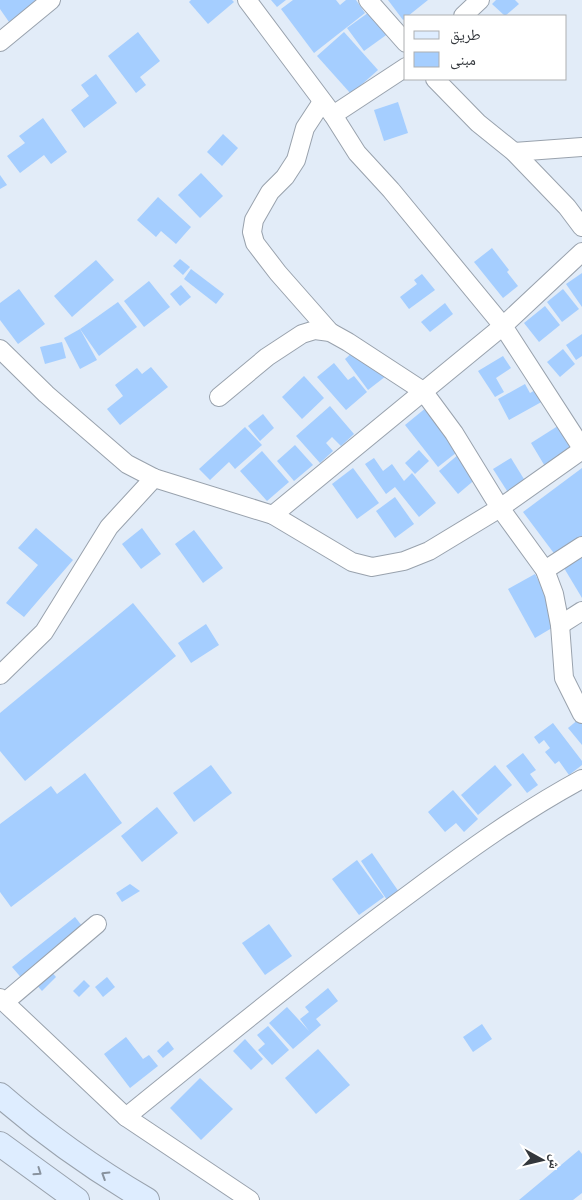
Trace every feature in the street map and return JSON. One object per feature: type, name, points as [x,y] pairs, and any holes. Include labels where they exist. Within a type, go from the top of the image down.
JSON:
[{"type":"main road","points":[[0,1094],[45,1133],[104,1175],[147,1200]]},
{"type":"main road","points":[[0,1144],[77,1200]]},
{"type":"street","points":[[0,42],[51,0]]},
{"type":"street","points":[[0,349],[108,449],[127,464],[154,478],[273,515],[352,562],[372,567],[404,561],[430,551],[500,508],[582,449],[503,326],[391,190],[356,153],[327,109],[247,0]]},
{"type":"street","points":[[368,0],[404,41]]},
{"type":"street","points":[[464,15],[480,0]]},
{"type":"street","points":[[404,68],[327,109],[305,128],[296,160],[285,176],[270,192],[254,220],[252,232],[256,243],[278,273],[330,332],[383,363],[423,391],[454,433],[500,508],[545,570],[554,594],[560,625],[564,678],[582,714]]},
{"type":"street","points":[[436,80],[478,123],[514,152],[567,208],[582,227]]},
{"type":"street","points":[[514,152],[582,148]]},
{"type":"street","points":[[273,515],[503,326],[582,252]]},
{"type":"street","points":[[219,396],[268,357],[302,334],[315,330],[330,332]]},
{"type":"street","points":[[0,674],[44,632],[109,527],[154,478]]},
{"type":"street","points":[[545,570],[582,546]]},
{"type":"street","points":[[560,625],[582,611]]},
{"type":"street","points":[[126,1117],[406,896],[489,835],[542,800],[582,779]]},
{"type":"street","points":[[98,924],[2,1000],[126,1117],[250,1200]]},
{"type":"building","points":[[0,0],[39,0],[9,22],[0,9]]},
{"type":"building","points":[[191,0],[232,0],[234,2],[208,24],[189,2]]},
{"type":"building","points":[[271,0],[286,0],[277,7]]},
{"type":"building","points":[[293,0],[336,0],[340,5],[346,0],[356,0],[365,13],[314,53],[281,9]]},
{"type":"building","points":[[388,0],[428,0],[409,15],[404,15],[403,20]]},
{"type":"building","points":[[496,0],[515,0],[519,4],[504,15],[492,4]]},
{"type":"building","points":[[372,10],[389,33],[364,51],[347,28]]},
{"type":"building","points":[[138,32],[160,61],[140,77],[146,85],[136,93],[108,56]]},
{"type":"building","points":[[344,32],[378,70],[351,94],[317,56]]},
{"type":"building","points":[[96,74],[117,103],[84,128],[71,110],[89,96],[81,85]]},
{"type":"building","points":[[398,102],[408,133],[384,141],[374,110]]},
{"type":"building","points":[[43,118],[67,152],[51,164],[44,155],[20,173],[7,156],[25,143],[19,136]]},
{"type":"building","points":[[223,134],[238,148],[222,166],[207,152]]},
{"type":"building","points":[[201,173],[223,196],[200,218],[178,195]]},
{"type":"building","points":[[0,175],[7,185],[0,189]]},
{"type":"building","points":[[158,197],[191,227],[176,244],[161,231],[156,237],[137,220]]},
{"type":"building","points":[[492,248],[509,270],[507,272],[518,286],[503,298],[474,262]]},
{"type":"building","points":[[180,259],[190,267],[183,275],[173,266]]},
{"type":"building","points":[[96,260],[114,280],[72,317],[54,296]]},
{"type":"building","points":[[191,269],[224,294],[216,304],[184,279]]},
{"type":"building","points":[[582,273],[582,307],[566,284]]},
{"type":"building","points":[[422,274],[435,290],[409,309],[400,297],[417,284],[414,280]]},
{"type":"building","points":[[149,281],[170,307],[144,327],[124,301]]},
{"type":"building","points":[[181,285],[191,297],[180,306],[170,294]]},
{"type":"building","points":[[19,289],[45,324],[18,344],[0,320],[0,303]]},
{"type":"building","points":[[563,289],[579,309],[562,322],[547,302]]},
{"type":"building","points":[[118,302],[137,327],[99,356],[80,329]]},
{"type":"building","points":[[445,303],[453,314],[430,332],[421,322]]},
{"type":"building","points":[[545,306],[560,325],[539,342],[524,323]]},
{"type":"building","points":[[80,329],[97,360],[80,369],[64,338]]},
{"type":"building","points":[[582,334],[582,356],[576,360],[566,345]]},
{"type":"building","points":[[62,342],[66,358],[45,364],[40,347]]},
{"type":"building","points":[[563,349],[575,364],[560,377],[547,362]]},
{"type":"building","points":[[353,352],[386,376],[368,390],[345,359]]},
{"type":"building","points":[[503,356],[511,368],[496,378],[504,392],[495,397],[478,371]]},
{"type":"building","points":[[334,363],[348,380],[354,376],[367,392],[346,410],[317,377]]},
{"type":"building","points":[[151,367],[168,387],[120,425],[107,409],[123,396],[115,385],[137,368],[142,374]]},
{"type":"building","points":[[304,376],[324,398],[302,419],[282,397]]},
{"type":"building","points":[[525,384],[530,393],[539,388],[545,400],[509,420],[498,399]]},
{"type":"building","points":[[330,406],[354,434],[341,446],[332,437],[326,443],[333,451],[320,463],[296,436]]},
{"type":"building","points":[[427,407],[461,449],[438,467],[405,425]]},
{"type":"building","points":[[263,414],[274,428],[260,441],[248,426]]},
{"type":"building","points":[[561,424],[576,449],[546,468],[531,443]]},
{"type":"building","points":[[245,427],[262,445],[235,469],[229,462],[210,480],[199,469]]},
{"type":"building","points":[[295,445],[313,465],[294,481],[277,461]]},
{"type":"building","points":[[419,450],[429,461],[415,474],[405,463]]},
{"type":"building","points":[[262,451],[289,482],[267,501],[240,471]]},
{"type":"building","points":[[459,454],[478,477],[458,494],[439,471]]},
{"type":"building","points":[[374,458],[383,471],[392,464],[404,481],[412,473],[436,503],[419,517],[395,487],[386,494],[365,464]]},
{"type":"building","points":[[511,458],[527,484],[509,494],[493,469]]},
{"type":"building","points":[[353,468],[379,503],[357,519],[332,484]]},
{"type":"building","points":[[582,468],[582,542],[559,560],[523,512]]},
{"type":"building","points":[[395,497],[414,524],[395,538],[376,511]]},
{"type":"building","points":[[36,528],[73,560],[24,617],[6,603],[38,565],[18,548]]},
{"type":"building","points":[[142,528],[161,554],[141,569],[122,544]]},
{"type":"building","points":[[194,530],[223,568],[203,583],[175,544]]},
{"type":"building","points":[[582,557],[582,598],[564,568]]},
{"type":"building","points":[[535,574],[562,622],[535,638],[508,589]]},
{"type":"building","points":[[133,603],[176,656],[25,781],[0,751],[0,713]]},
{"type":"building","points":[[206,624],[219,645],[191,663],[178,643]]},
{"type":"building","points":[[579,719],[582,722],[582,745],[568,728]]},
{"type":"building","points":[[553,723],[582,761],[582,765],[569,775],[559,761],[555,764],[545,752],[550,748],[544,740],[539,744],[534,737]]},
{"type":"building","points":[[523,753],[536,770],[530,774],[538,785],[527,793],[506,766]]},
{"type":"building","points":[[211,765],[232,793],[194,822],[173,793]]},
{"type":"building","points":[[495,765],[512,785],[478,815],[461,795]]},
{"type":"building","points":[[85,773],[122,823],[11,907],[0,892],[0,824],[51,786],[57,794]]},
{"type":"building","points":[[453,790],[478,819],[464,832],[456,823],[445,832],[428,812]]},
{"type":"building","points":[[157,807],[178,833],[142,862],[121,836]]},
{"type":"building","points":[[372,853],[399,892],[387,900],[361,861]]},
{"type":"building","points":[[357,860],[384,897],[359,915],[332,879]]},
{"type":"building","points":[[130,884],[140,891],[122,902],[116,893]]},
{"type":"building","points":[[75,917],[86,931],[24,981],[12,967]]},
{"type":"building","points":[[269,924],[292,956],[265,975],[242,943]]},
{"type":"building","points":[[48,968],[56,977],[42,991],[34,982]]},
{"type":"building","points":[[107,977],[115,987],[103,997],[95,987]]},
{"type":"building","points":[[84,980],[90,986],[79,997],[73,991]]},
{"type":"building","points":[[328,988],[338,1001],[316,1019],[321,1025],[293,1049],[269,1023],[287,1007],[309,1031],[300,1019],[309,1012],[305,1007]]},
{"type":"building","points":[[482,1024],[492,1039],[473,1052],[463,1037]]},
{"type":"building","points":[[268,1026],[289,1050],[272,1065],[258,1050],[265,1044],[257,1035]]},
{"type":"building","points":[[126,1037],[143,1059],[149,1055],[158,1066],[130,1088],[104,1054]]},
{"type":"building","points":[[245,1039],[263,1059],[251,1070],[233,1051]]},
{"type":"building","points":[[168,1041],[174,1049],[163,1058],[157,1051]]},
{"type":"building","points":[[318,1049],[350,1085],[316,1114],[285,1078]]},
{"type":"building","points":[[200,1078],[233,1109],[201,1140],[170,1108]]},
{"type":"building","points":[[579,1150],[582,1154],[582,1193],[573,1200],[519,1200]]}]
